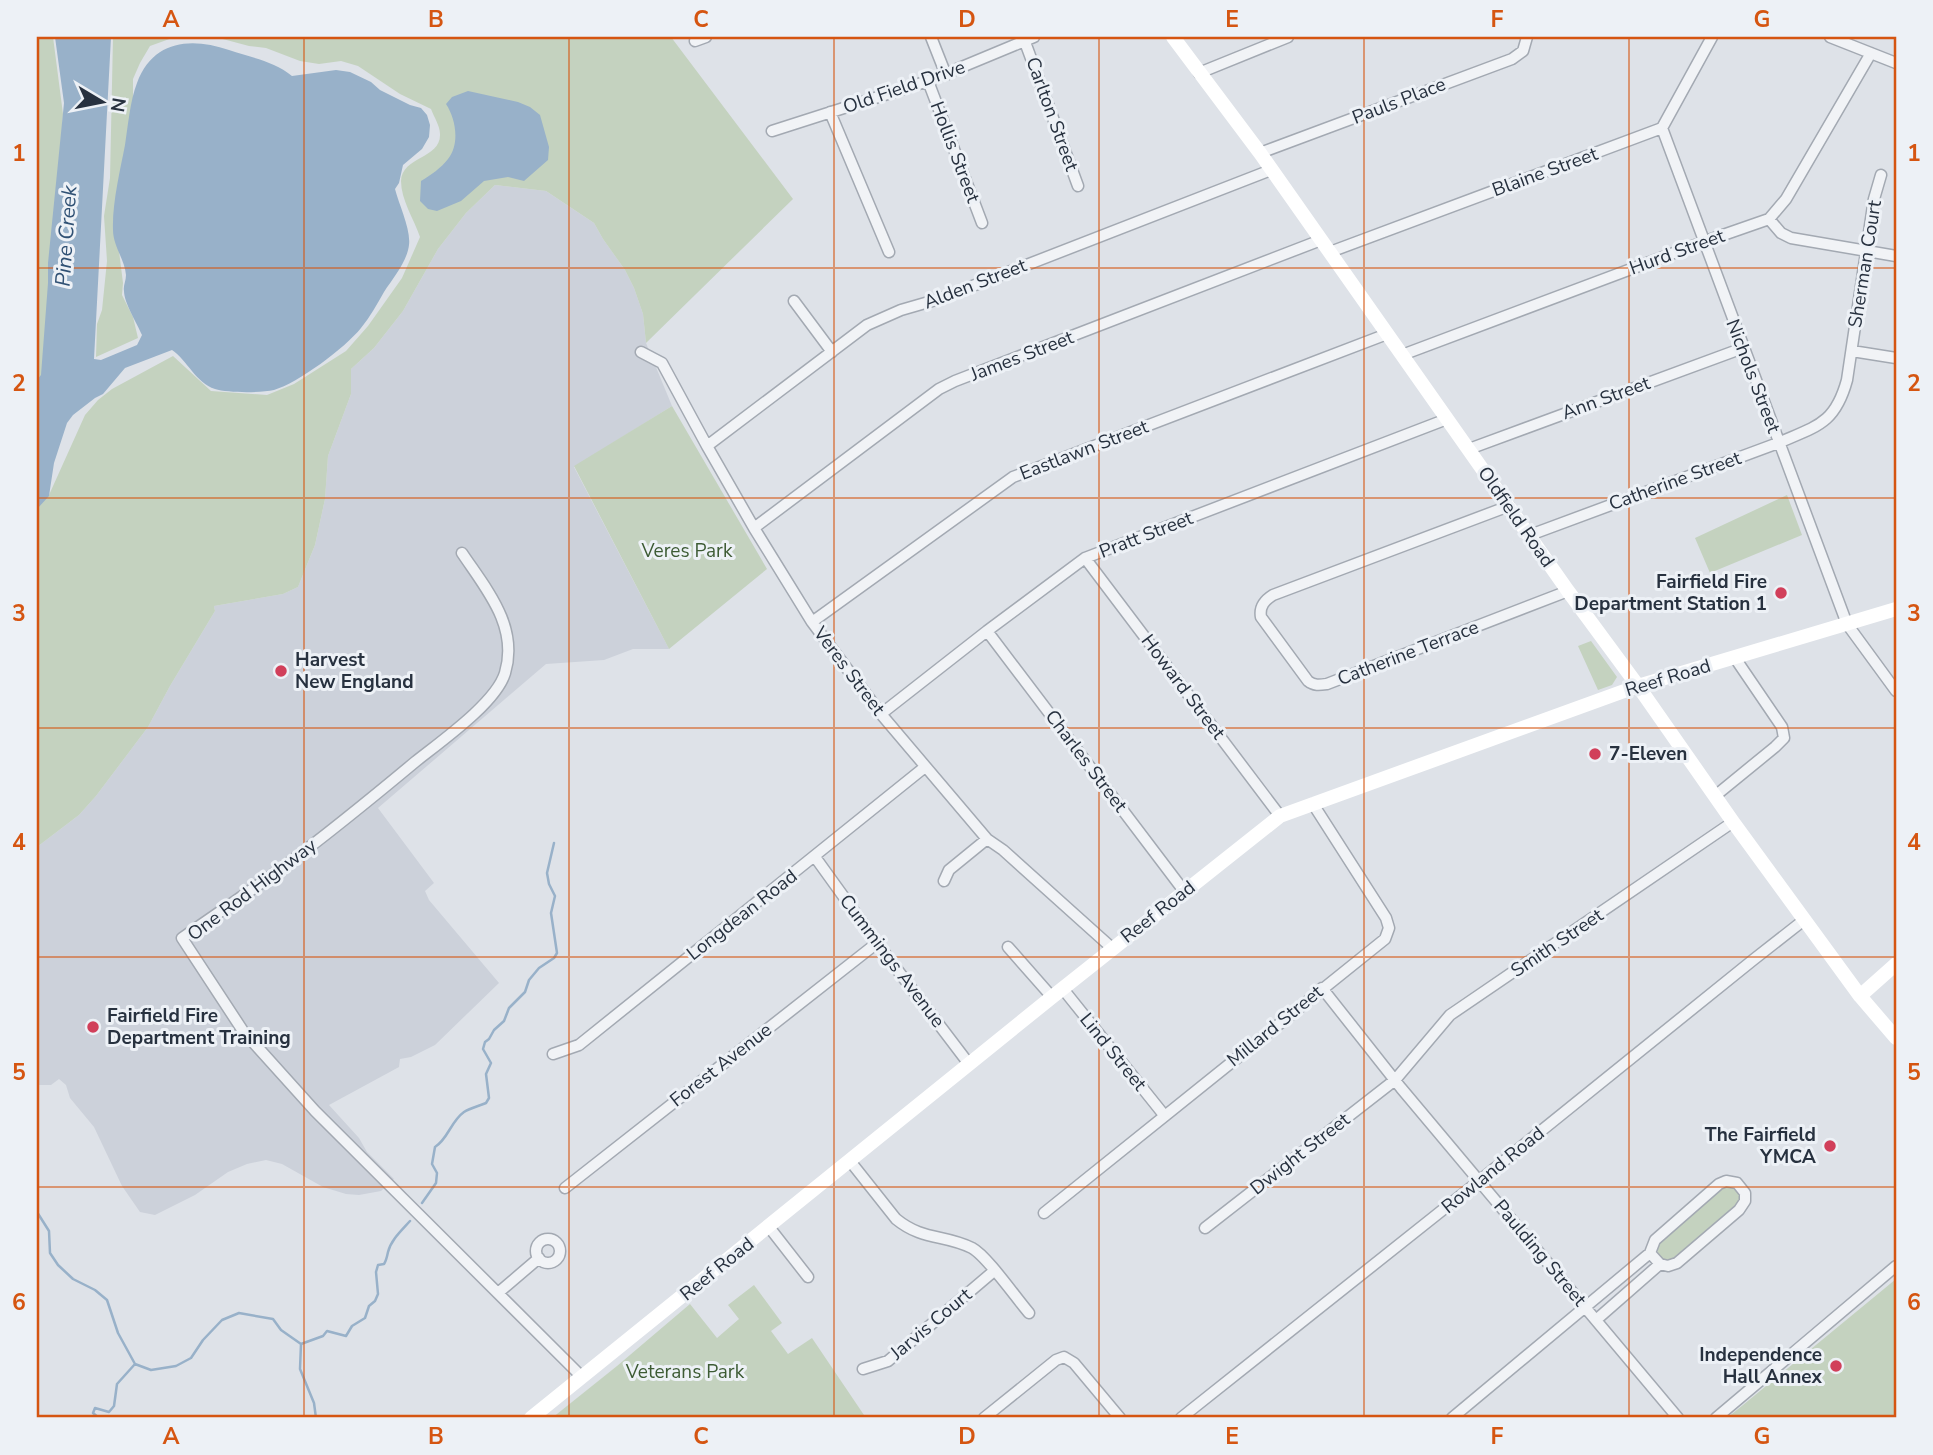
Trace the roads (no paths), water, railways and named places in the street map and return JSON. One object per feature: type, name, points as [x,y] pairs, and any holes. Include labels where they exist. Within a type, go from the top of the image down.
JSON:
[{"type":"street","points":[[695,41],[706,37]]},
{"type":"street","points":[[931,37],[946,75]]},
{"type":"street","name":"Oldfield Road","points":[[1173,37],[1260,153],[1733,822],[1860,996],[1896,1038]]},
{"type":"street","points":[[1199,73],[1288,37]]},
{"type":"street","name":"Pauls Place","points":[[1260,153],[1512,59],[1523,51],[1527,37]]},
{"type":"street","points":[[1662,128],[1713,37]]},
{"type":"street","points":[[1830,37],[1896,63]]},
{"type":"street","name":"Old Field Drive","points":[[772,131],[946,75],[1029,39]]},
{"type":"street","name":"Carlton Street","points":[[1029,39],[1078,186]]},
{"type":"street","points":[[1871,54],[1786,199],[1769,219],[1791,239],[1896,256]]},
{"type":"street","name":"Hollis Street","points":[[928,81],[982,223]]},
{"type":"street","points":[[830,112],[889,252]]},
{"type":"street","name":"Nichols Street","points":[[1662,128],[1847,624],[1896,691]]},
{"type":"street","name":"Blaine Street","points":[[1325,246],[1662,128]]},
{"type":"street","name":"Alden Street","points":[[707,446],[867,325],[1271,170]]},
{"type":"street","name":"Sherman Court","points":[[1881,175],[1874,199],[1852,351],[1896,358]]},
{"type":"street","name":"Hurd Street","points":[[1402,355],[1769,219]]},
{"type":"street","name":"James Street","points":[[754,528],[939,390],[955,381],[1325,246]]},
{"type":"street","points":[[794,301],[832,352]]},
{"type":"street","name":"Eastlawn Street","points":[[812,622],[1013,477],[1387,334]]},
{"type":"street","name":"Ann Street","points":[[1469,449],[1743,348]]},
{"type":"street","name":"Catherine Street","points":[[1530,535],[1779,443],[1822,423],[1835,410],[1844,392],[1852,351]]},
{"type":"street","name":"Veres Street","points":[[641,352],[662,363],[754,528],[812,622],[881,714],[987,839],[1003,850],[1112,948]]},
{"type":"street","name":"Pratt Street","points":[[881,714],[1085,558],[1447,419]]},
{"type":"street","name":"Catherine Terrace","points":[[1509,506],[1273,595],[1261,606],[1261,617],[1308,681],[1320,685],[1568,591]]},
{"type":"street","name":"One Rod Highway","points":[[462,553],[499,608],[507,632],[505,673],[491,696],[442,741],[305,851],[182,938],[243,1031],[276,1069],[582,1377]]},
{"type":"street","name":"Howard Street","points":[[1085,558],[1280,816]]},
{"type":"street","name":"Reef Road","points":[[531,1418],[1112,948],[1280,816],[1638,687],[1896,609]]},
{"type":"street","name":"Charles Street","points":[[987,631],[1184,891]]},
{"type":"street","points":[[1715,796],[1784,738],[1782,727],[1735,657]]},
{"type":"street","name":"Longdean Road","points":[[553,1054],[579,1045],[925,767]]},
{"type":"street","name":"Millard Street","points":[[1044,1213],[1385,939],[1389,928],[1386,918],[1313,804]]},
{"type":"street","name":"Smith Street","points":[[1395,1080],[1450,1015],[1733,822]]},
{"type":"street","points":[[944,881],[949,870],[987,839]]},
{"type":"street","name":"Cummings Avenue","points":[[815,857],[969,1064]]},
{"type":"street","name":"Rowland Road","points":[[1181,1418],[1804,920]]},
{"type":"street","name":"Forest Avenue","points":[[565,1188],[877,943]]},
{"type":"street","name":"Lind Street","points":[[1008,947],[1057,993],[1164,1115]]},
{"type":"street","points":[[1860,996],[1896,964]]},
{"type":"street","name":"Paulding Street","points":[[1322,988],[1395,1080],[1678,1418]]},
{"type":"street","name":"Dwight Street","points":[[1205,1228],[1395,1080]]},
{"type":"street","points":[[850,1161],[905,1226],[922,1235],[975,1250],[1029,1313]]},
{"type":"street","points":[[1452,1418],[1650,1253],[1659,1235],[1719,1184],[1733,1181],[1743,1189],[1745,1201],[1740,1210],[1677,1263],[1660,1265],[1650,1253]]},
{"type":"street","points":[[769,1227],[808,1277]]},
{"type":"street","points":[[498,1293],[539,1258]]},
{"type":"street","points":[[1596,1320],[1660,1265]]},
{"type":"street","points":[[1716,1418],[1896,1266]]},
{"type":"street","name":"Jarvis Court","points":[[863,1369],[888,1361],[994,1271]]},
{"type":"street","points":[[984,1418],[1056,1360],[1064,1357],[1074,1363],[1120,1418]]},
{"type":"water","name":"Pine Creek","points":[[55,37],[111,37],[94,359],[101,360],[137,345],[142,335],[125,296],[126,275],[114,236],[113,220],[137,83],[144,69],[163,50],[187,43],[215,46],[262,60],[292,76],[336,70],[350,72],[371,82],[380,90],[421,108],[430,125],[429,137],[422,149],[403,165],[395,189],[408,232],[406,258],[354,336],[308,373],[268,391],[236,392],[215,389],[202,382],[172,350],[125,368],[103,394],[73,415],[67,423],[54,463],[49,496],[37,509],[37,380],[41,375],[48,263],[64,103]]},
{"type":"water","points":[[468,91],[518,102],[540,115],[549,147],[548,160],[524,181],[508,177],[484,181],[461,201],[437,211],[428,209],[420,201],[421,181],[445,162],[454,146],[454,124],[446,104],[452,97]]},
{"type":"waterway","points":[[422,1203],[436,1183],[437,1173],[432,1164],[435,1147],[464,1112],[486,1103],[489,1098],[486,1074],[491,1063],[483,1049],[485,1042],[504,1021],[509,1008],[525,992],[529,980],[557,953],[551,913],[555,896],[547,873],[554,843]]},
{"type":"waterway","points":[[37,1212],[49,1231],[50,1253],[73,1279],[95,1290],[107,1300],[118,1333],[135,1364],[151,1370],[176,1366],[191,1358],[222,1320],[239,1313],[273,1319],[281,1330],[301,1344],[300,1369],[314,1403],[316,1418]]},
{"type":"waterway","points":[[301,1344],[323,1336],[327,1331],[346,1336],[352,1326],[365,1318],[369,1306],[378,1294],[378,1265],[384,1264],[391,1244],[410,1221]]},
{"type":"waterway","points":[[99,1418],[93,1413],[95,1408],[109,1412],[114,1406],[117,1384],[135,1364]]},
{"type":"place","name":"Fairfield Fire Department Station 1","points":[[1781,593]]},
{"type":"place","name":"Harvest New England","points":[[281,671]]},
{"type":"place","name":"7-Eleven","points":[[1595,754]]},
{"type":"place","name":"Fairfield Fire Department Training","points":[[93,1027]]},
{"type":"place","name":"The Fairfield YMCA","points":[[1830,1146]]},
{"type":"place","name":"Independence Hall Annex","points":[[1836,1366]]},
{"type":"park label","name":"Veres Park","points":[[687,551]]},
{"type":"park label","name":"Veterans Park","points":[[685,1372]]}]
